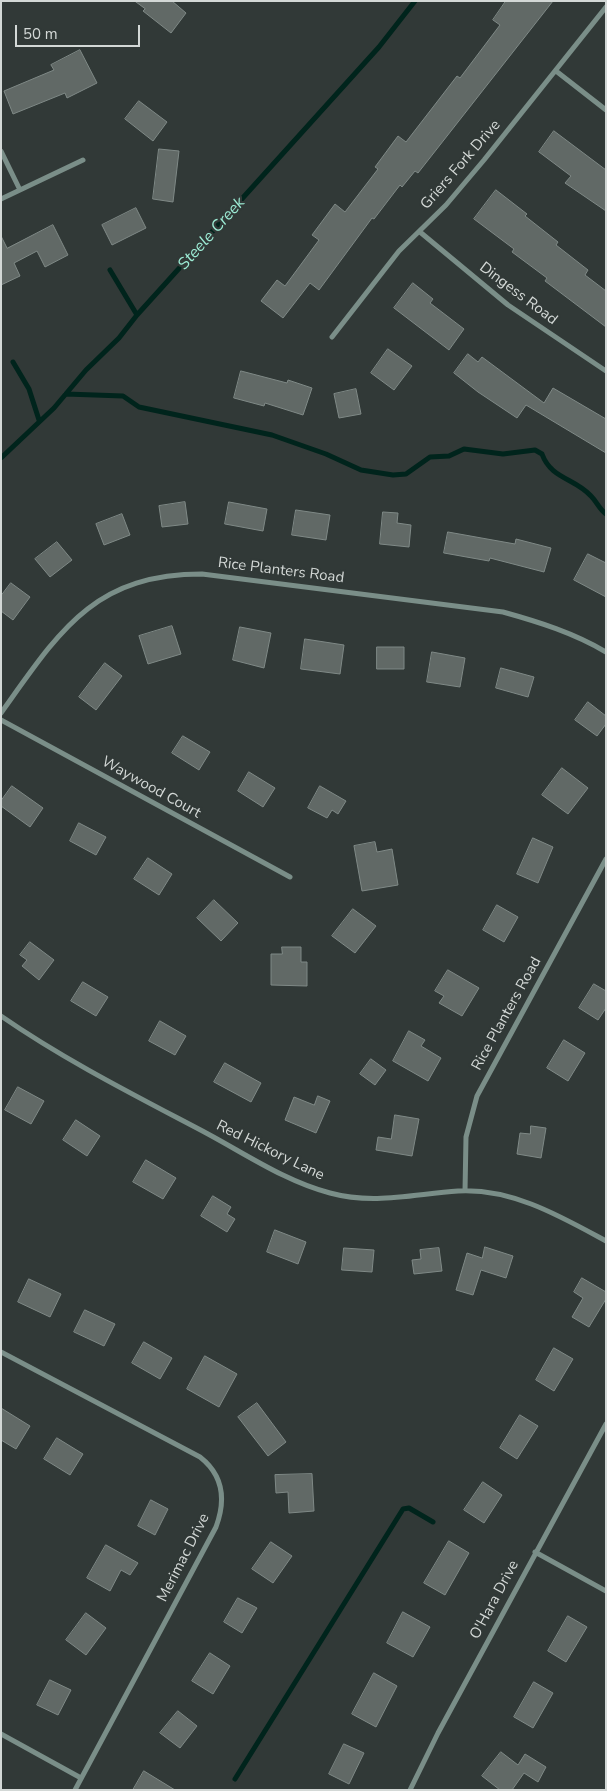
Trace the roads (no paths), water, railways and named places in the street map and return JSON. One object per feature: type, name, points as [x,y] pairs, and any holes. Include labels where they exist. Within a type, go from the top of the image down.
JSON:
[{"type":"street","name":"Griers Fork Drive","points":[[332,337],[399,251],[420,232],[465,182],[606,7]]},
{"type":"street","points":[[556,71],[606,110]]},
{"type":"street","points":[[1,151],[20,190]]},
{"type":"street","points":[[1,199],[83,160]]},
{"type":"street","name":"Dingess Road","points":[[420,232],[508,305],[606,371]]},
{"type":"street","name":"Rice Planters Road","points":[[1,713],[27,677],[79,615],[114,591],[142,580],[171,575],[202,574],[503,612],[540,622],[571,634],[606,652]]},
{"type":"street","name":"Waywood Court","points":[[1,720],[290,877]]},
{"type":"street","name":"Rice Planters Road","points":[[464,1191],[466,1137],[477,1096],[606,859]]},
{"type":"street","name":"Red Hickory Lane","points":[[1,1016],[42,1043],[131,1093],[311,1187],[366,1200],[389,1200],[464,1191],[516,1198],[536,1205],[606,1241]]},
{"type":"street","name":"Merimac Drive","points":[[1,1352],[200,1457],[208,1464],[220,1484],[222,1499],[216,1527],[75,1790]]},
{"type":"street","name":"O'Hara Drive","points":[[410,1790],[438,1733],[606,1424]]},
{"type":"street","points":[[535,1552],[606,1591]]},
{"type":"street","points":[[1,1734],[81,1778]]},
{"type":"waterway","name":"Steele Creek","points":[[1,458],[54,408],[86,370],[119,338],[137,315],[379,47],[415,1]]},
{"type":"waterway","points":[[110,270],[137,315]]},
{"type":"waterway","points":[[13,362],[29,389],[39,420]]},
{"type":"waterway","points":[[66,394],[123,396],[139,407],[272,435],[326,454],[361,470],[393,475],[406,474],[430,457],[449,456],[464,449],[503,454],[535,450],[542,454],[551,469],[557,474],[585,490],[606,514]]},
{"type":"waterway","points":[[235,1779],[403,1509],[409,1508],[433,1522]]}]
